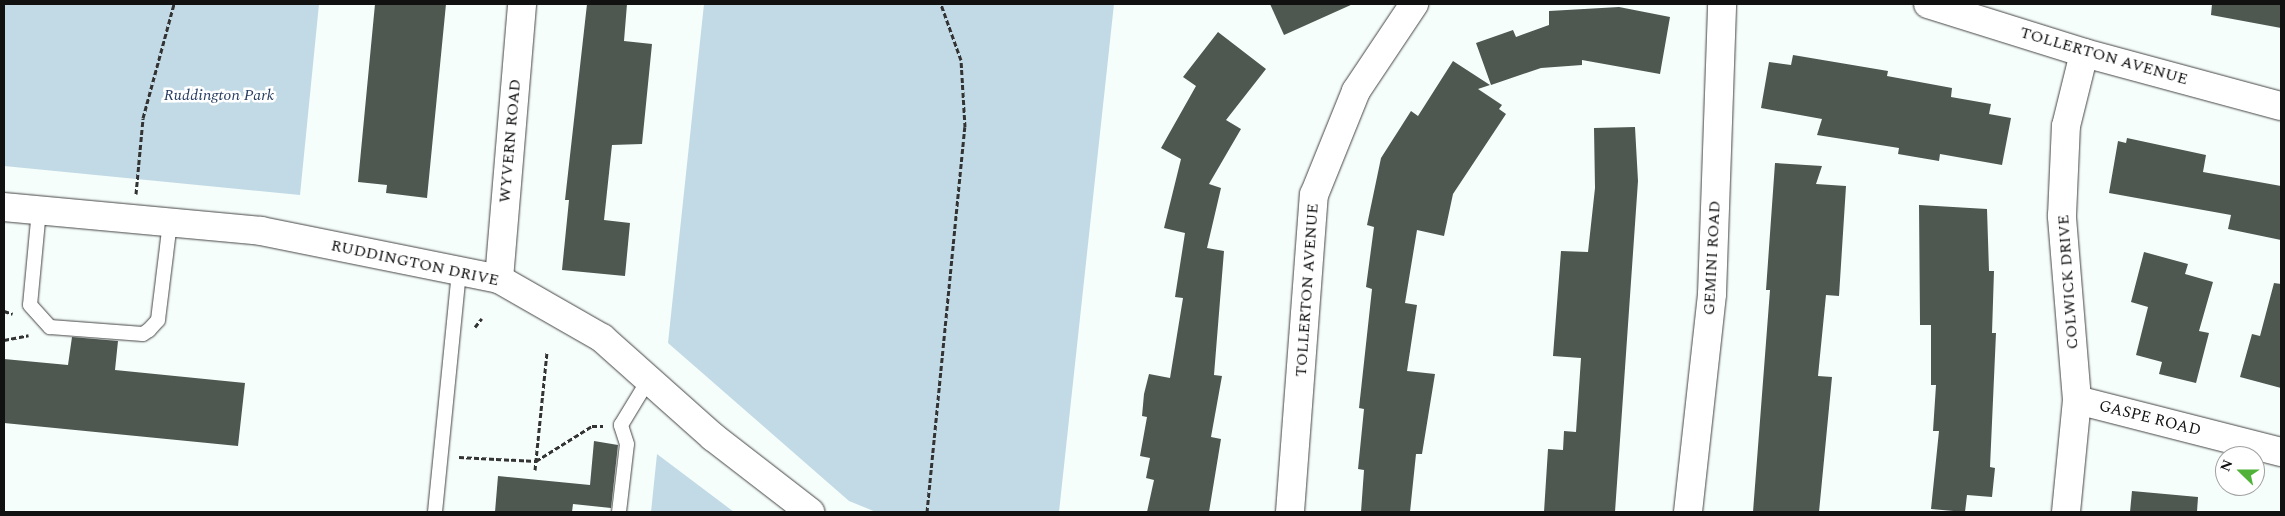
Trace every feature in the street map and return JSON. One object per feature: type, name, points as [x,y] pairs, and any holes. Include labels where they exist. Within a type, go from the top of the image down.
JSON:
[{"type":"street","name":"WYVERN ROAD","points":[[499,279],[522,4]]},
{"type":"street","name":"TOLLERTON AVENUE","points":[[1290,512],[1314,196],[1356,91],[1414,4]]},
{"type":"street","name":"GEMINI ROAD","points":[[1688,512],[1712,294],[1722,4]]},
{"type":"street","name":"TOLLERTON AVENUE","points":[[1928,4],[2084,53],[2281,106]]},
{"type":"street","name":"COLWICK DRIVE","points":[[2066,512],[2077,400],[2062,216],[2066,126],[2084,53]]},
{"type":"street","name":"RUDDINGTON DRIVE","points":[[4,207],[261,230],[499,279],[602,338],[649,380],[810,512]]},
{"type":"street","name":"GASPE ROAD","points":[[2077,400],[2281,452]]},
{"type":"lane","points":[[39,210],[30,305],[50,327],[143,334],[149,330],[158,320],[170,222]]},
{"type":"lane","points":[[435,512],[459,270]]},
{"type":"lane","points":[[618,512],[627,444],[621,427],[649,380]]},
{"type":"path","points":[[134,218],[143,118],[174,4]]},
{"type":"path","points":[[927,512],[965,127],[961,60],[941,4]]},
{"type":"path","points":[[535,470],[547,352]]},
{"type":"path","points":[[459,457],[536,462],[592,426],[621,427]]},
{"type":"green space","name":"Ruddington Park","points":[[4,4],[319,4],[300,195],[4,166]]},
{"type":"green space","points":[[704,4],[1114,4],[1059,512],[876,512],[849,501],[668,343]]},
{"type":"green space","points":[[657,454],[734,512],[651,512]]},
{"type":"building","points":[[375,4],[446,4],[427,198],[386,193],[387,185],[358,182]]},
{"type":"building","points":[[587,4],[627,4],[624,41],[652,44],[642,144],[612,145],[604,220],[630,223],[625,276],[562,270],[569,200],[565,200]]},
{"type":"building","points":[[1270,4],[1353,4],[1284,35]]},
{"type":"building","points":[[2212,4],[2281,4],[2281,28],[2211,15]]},
{"type":"building","points":[[1619,7],[1670,17],[1660,74],[1582,60],[1582,65],[1541,68],[1491,85],[1476,43],[1513,30],[1516,37],[1549,25],[1549,11]]},
{"type":"building","points":[[1218,32],[1266,69],[1226,120],[1241,129],[1209,184],[1221,188],[1207,248],[1224,251],[1214,375],[1222,376],[1211,437],[1221,439],[1209,512],[1147,512],[1154,480],[1146,478],[1150,458],[1140,456],[1147,417],[1142,416],[1144,394],[1149,374],[1170,378],[1183,298],[1175,297],[1185,233],[1164,228],[1181,159],[1161,148],[1196,86],[1183,77]]},
{"type":"building","points":[[1793,55],[1888,71],[1887,76],[1952,88],[1951,97],[1991,104],[1989,114],[2011,118],[2002,165],[1940,154],[1939,161],[1898,154],[1899,148],[1817,135],[1822,119],[1761,108],[1769,62],[1791,65]]},
{"type":"building","points":[[1453,61],[1490,85],[1478,89],[1502,105],[1499,109],[1506,114],[1453,194],[1444,236],[1417,230],[1405,303],[1417,305],[1407,371],[1435,374],[1422,454],[1416,454],[1410,512],[1361,512],[1364,470],[1358,469],[1364,409],[1359,408],[1372,289],[1366,287],[1374,227],[1367,225],[1381,158],[1411,111],[1418,116]]},
{"type":"building","points":[[1635,127],[1638,181],[1615,512],[1544,512],[1548,449],[1563,450],[1564,431],[1576,432],[1581,358],[1553,356],[1561,251],[1588,252],[1595,188],[1594,128]]},
{"type":"building","points":[[2127,138],[2206,155],[2203,172],[2281,186],[2281,240],[2228,229],[2231,215],[2109,193],[2118,141],[2126,143]]},
{"type":"building","points":[[1775,163],[1822,166],[1816,184],[1846,186],[1839,296],[1826,295],[1818,376],[1832,377],[1819,512],[1753,512],[1770,290],[1766,290]]},
{"type":"building","points":[[1919,205],[1987,209],[1989,271],[1994,271],[1992,333],[1996,333],[1990,467],[1995,468],[1992,497],[1967,495],[1965,512],[1931,509],[1939,431],[1933,431],[1936,385],[1931,385],[1931,325],[1920,325]]},
{"type":"building","points":[[2144,252],[2188,264],[2185,274],[2213,282],[2199,331],[2209,333],[2196,383],[2159,374],[2162,362],[2136,355],[2148,307],[2131,302]]},
{"type":"building","points":[[2274,283],[2281,284],[2281,388],[2240,377],[2252,334],[2260,336]]},
{"type":"building","points":[[72,337],[118,341],[115,370],[245,383],[238,446],[4,423],[4,359],[68,365]]},
{"type":"building","points":[[594,441],[618,445],[611,508],[573,504],[572,512],[495,512],[498,476],[590,485]]},
{"type":"building","points":[[2132,491],[2198,497],[2197,512],[2130,512]]}]
